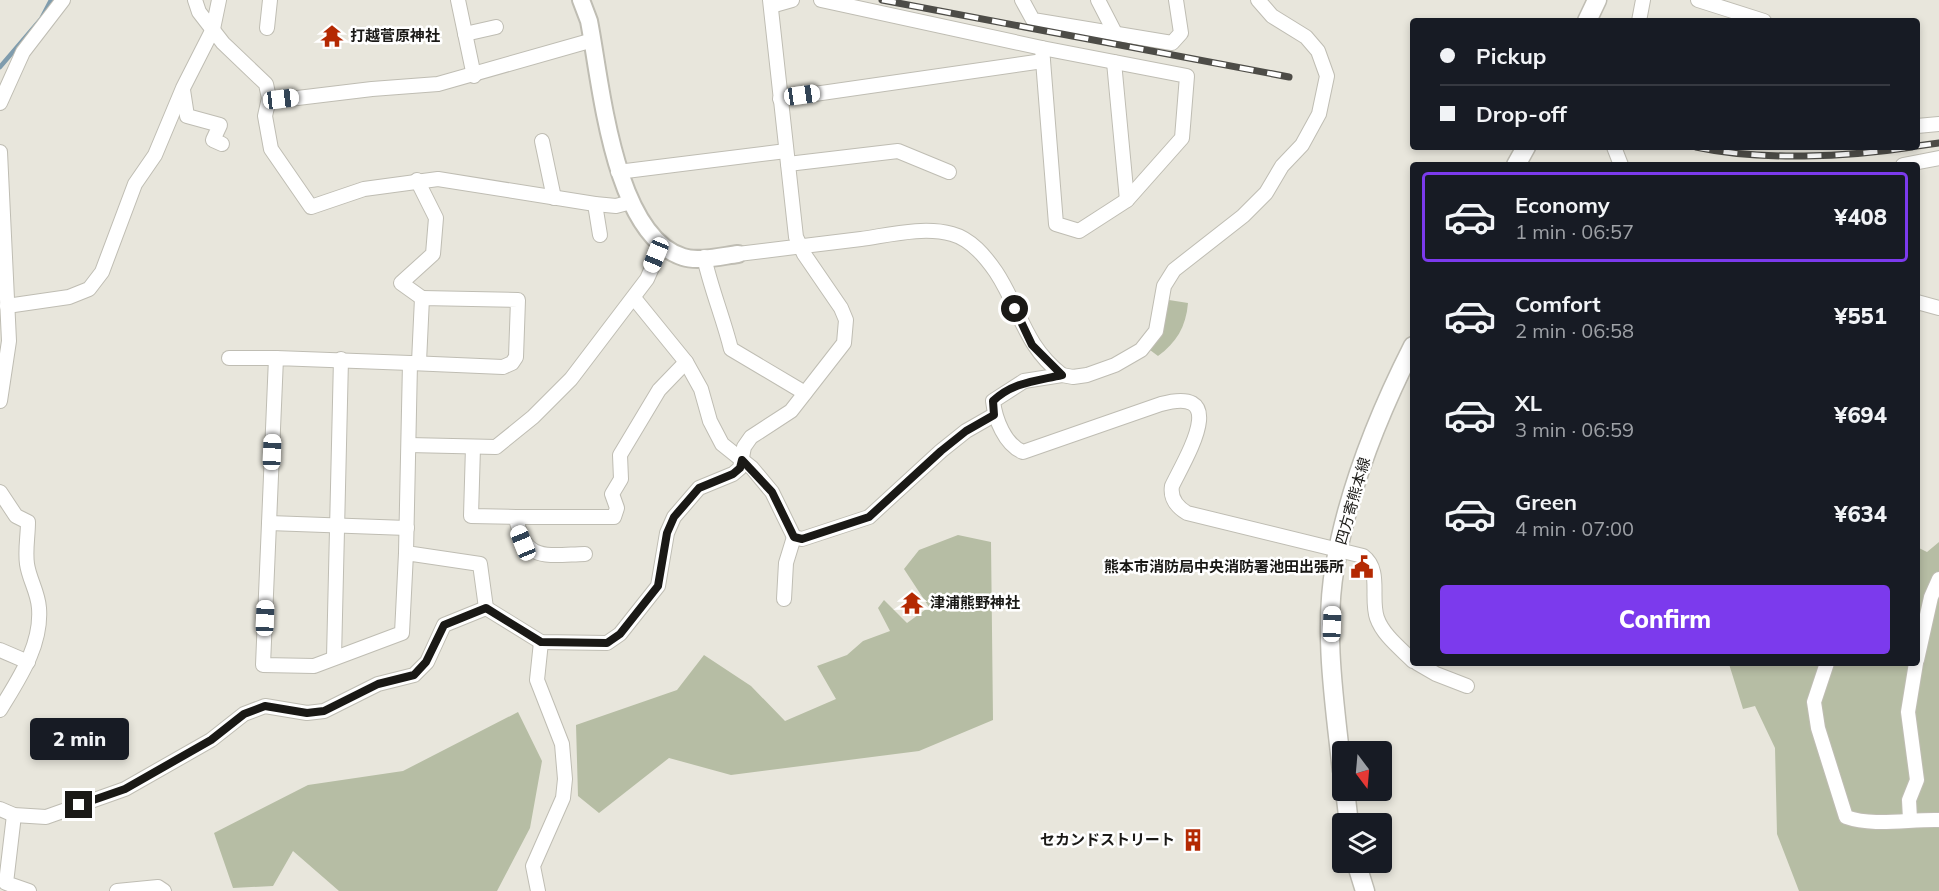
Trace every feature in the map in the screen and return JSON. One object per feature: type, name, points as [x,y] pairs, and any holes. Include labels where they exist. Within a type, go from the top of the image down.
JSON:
[{"type":"main road","points":[[1588,18],[1597,0]]},
{"type":"main road","name":"四方寄熊本線","points":[[1339,741],[1333,680],[1333,578],[1349,507],[1372,439],[1410,353]]},
{"type":"main road","points":[[1359,873],[1365,891]]},
{"type":"street","points":[[0,103],[23,52],[63,0]]},
{"type":"street","points":[[195,0],[199,12],[223,43],[261,76],[268,89],[269,98],[265,116],[271,149],[311,207],[364,189],[417,180],[438,179],[595,204],[616,206],[631,202]]},
{"type":"street","points":[[7,306],[69,297],[90,289],[102,272],[135,184],[155,155],[183,88],[213,29],[219,0]]},
{"type":"street","points":[[267,28],[270,0]]},
{"type":"street","points":[[458,0],[474,76]]},
{"type":"street","points":[[581,0],[593,40],[618,172],[631,202],[662,245],[685,258],[738,254],[909,232],[952,233],[971,242],[997,273],[1032,345],[1062,375]]},
{"type":"street","points":[[486,608],[541,642],[607,643],[620,634],[658,586],[667,533],[674,517],[699,488],[733,474],[740,468],[744,447],[751,437],[790,411],[844,343],[846,320],[841,308],[800,246],[791,205],[770,3],[792,0]]},
{"type":"street","points":[[821,0],[1042,54],[1114,62],[1187,76],[1182,138],[1127,200],[1079,231],[1056,224],[1042,54]]},
{"type":"street","points":[[1022,0],[1033,20],[1172,43],[1181,33],[1176,0]]},
{"type":"street","points":[[1098,0],[1114,32]]},
{"type":"street","points":[[1258,0],[1272,16],[1306,37],[1318,51],[1327,76],[1319,114],[1302,145],[1282,166],[1266,193],[1230,228],[1181,264],[1167,278],[1160,318],[1150,341],[1134,354],[1100,371],[1073,377],[1062,375],[1024,381],[1008,389],[993,401],[994,415],[1013,445],[1023,452],[1161,404],[1180,399],[1188,400],[1195,405],[1200,423],[1172,486],[1171,492],[1179,509],[1187,513],[1363,556],[1370,561],[1377,619],[1394,642],[1410,658]]},
{"type":"street","points":[[1640,18],[1643,0]]},
{"type":"street","points":[[1698,0],[1752,18]]},
{"type":"street","points":[[465,33],[496,27]]},
{"type":"street","points":[[269,98],[281,99],[438,84],[474,76],[593,40]]},
{"type":"street","points":[[780,99],[1042,54]]},
{"type":"street","points":[[1114,62],[1127,200]]},
{"type":"street","points":[[183,88],[187,116],[220,125],[213,140],[222,144]]},
{"type":"street","points":[[1920,126],[1939,124]]},
{"type":"street","points":[[542,141],[554,198]]},
{"type":"street","points":[[618,172],[787,157],[898,151],[949,172]]},
{"type":"street","points":[[0,152],[7,306],[7,360],[0,401]]},
{"type":"street","points":[[1918,162],[1939,158]]},
{"type":"street","points":[[229,357],[341,359],[503,367],[512,363],[516,346],[518,300],[422,298],[401,283],[434,254],[436,218],[417,180]]},
{"type":"street","points":[[595,204],[600,235]]},
{"type":"street","points":[[409,445],[496,447],[533,417],[571,379],[647,279],[662,245]]},
{"type":"street","points":[[704,257],[712,294],[719,303],[731,349],[805,393]]},
{"type":"street","points":[[276,358],[263,665],[314,666],[402,633],[409,445],[422,298]]},
{"type":"street","points":[[634,298],[686,362],[701,389],[710,421],[722,444],[742,460],[772,492],[794,537],[786,563],[784,599]]},
{"type":"street","points":[[1920,303],[1939,308]]},
{"type":"street","points":[[334,658],[341,359]]},
{"type":"street","points":[[473,447],[471,516],[614,517],[617,508],[612,494],[621,479],[620,455],[659,390],[686,362]]},
{"type":"street","points":[[794,537],[802,539],[869,517],[941,451],[966,431],[994,415]]},
{"type":"street","points":[[0,492],[16,516],[28,522],[27,566],[36,589],[39,609],[38,631],[28,662],[0,710]]},
{"type":"street","points":[[516,518],[523,543],[531,551],[542,555],[585,554]]},
{"type":"street","points":[[269,523],[407,528]]},
{"type":"street","points":[[406,553],[480,564],[486,608]]},
{"type":"street","points":[[1920,648],[1931,597],[1939,579]]},
{"type":"street","points":[[0,809],[14,815],[46,817],[125,789],[211,740],[244,714],[265,706],[307,713],[324,711],[378,684],[414,675],[426,662],[444,625],[486,608]]},
{"type":"street","points":[[538,891],[533,866],[563,798],[565,779],[562,744],[537,681],[541,642]]},
{"type":"street","points":[[0,650],[28,662]]},
{"type":"street","points":[[1422,666],[1467,686]]},
{"type":"street","points":[[1826,666],[1814,702],[1818,728],[1846,817],[1864,823],[1910,819],[1939,820]]},
{"type":"street","points":[[1910,819],[1909,800],[1917,780],[1908,712],[1916,666]]},
{"type":"street","points":[[14,815],[3,883],[29,891]]},
{"type":"street","points":[[117,891],[158,887],[164,891]]},
{"type":"green space","points":[[1169,300],[1188,303],[1187,312],[1179,334],[1158,356],[1150,350],[1160,334]]},
{"type":"green space","points":[[958,535],[991,542],[993,720],[919,751],[731,775],[669,758],[599,813],[578,796],[576,725],[677,690],[704,655],[751,686],[785,721],[836,699],[817,666],[847,655],[863,641],[890,631],[878,608],[884,600],[907,623],[929,607],[904,569],[919,550]]},
{"type":"green space","points":[[1939,542],[1939,891],[1799,891],[1777,834],[1775,748],[1755,706],[1743,709],[1730,666],[1920,666],[1920,548],[1927,552]]},
{"type":"green space","points":[[518,712],[542,761],[530,828],[497,891],[339,891],[293,851],[273,886],[233,888],[214,833],[308,785],[403,771]]},
{"type":"waterway","points":[[0,67],[41,19],[51,0]]},
{"type":"railway","points":[[882,0],[1289,77]]},
{"type":"railway","points":[[1920,146],[1939,143]]},
{"type":"railway","points":[[1715,150],[1776,156],[1832,155],[1886,150]]},
{"type":"place","name":"打越菅原神社","points":[[332,36]]},
{"type":"place","name":"熊本市消防局中央消防署池田出張所","points":[[1362,567]]},
{"type":"place","name":"津浦熊野神社","points":[[912,603]]},
{"type":"place","name":"セカンドストリート","points":[[1193,840]]},
{"type":"route","points":[[79,805],[125,789],[166,763],[211,740],[231,727],[244,714],[265,706],[307,713],[324,711],[378,684],[414,675],[426,662],[444,625],[486,608],[541,642],[607,643],[620,634],[658,586],[662,574],[667,533],[674,517],[699,488],[713,480],[733,474],[740,468],[742,460],[752,468],[772,492],[784,512],[794,537],[802,539],[869,517],[941,451],[966,431],[994,415],[993,401],[999,395],[1024,381],[1062,375],[1032,345],[1015,309]]}]
